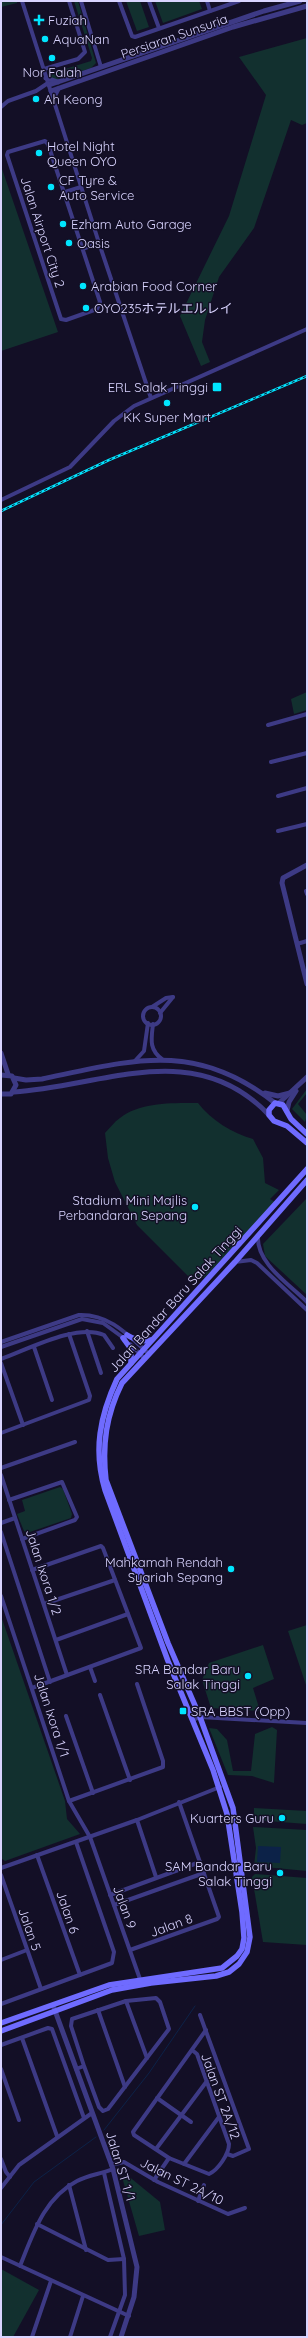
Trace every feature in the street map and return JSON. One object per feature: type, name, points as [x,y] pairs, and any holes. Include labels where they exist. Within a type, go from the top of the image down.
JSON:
[{"type":"main road","points":[[307,1134],[292,1119],[287,1111],[277,1103],[269,1110],[268,1115],[274,1121],[287,1126],[307,1143]]},
{"type":"main road","name":"Jalan Bandar Baru Salak Tinggi","points":[[1,2031],[112,1990],[141,1982],[222,1968],[237,1956],[242,1949],[244,1938],[242,1912],[226,1814],[218,1787],[193,1720],[168,1661],[99,1471],[100,1430],[105,1405],[117,1379],[201,1284],[307,1169]]},
{"type":"main road","name":"Jalan Bandar Baru Salak Tinggi","points":[[1,2023],[109,1985],[216,1976],[229,1972],[239,1964],[247,1952],[250,1937],[248,1909],[233,1808],[200,1717],[168,1643],[106,1480],[104,1458],[105,1436],[111,1405],[122,1383],[236,1262],[307,1180]]},
{"type":"main road","points":[[201,1284],[208,1291]]},
{"type":"main road","points":[[125,1336],[135,1340],[152,1340]]},
{"type":"main road","points":[[125,1336],[131,1349],[131,1363]]},
{"type":"street","points":[[22,1],[80,187],[150,398]]},
{"type":"street","points":[[44,69],[83,56],[85,52],[69,1]]},
{"type":"street","points":[[81,1],[101,67]]},
{"type":"street","points":[[119,1],[133,37],[239,1]]},
{"type":"street","points":[[149,1],[159,28]]},
{"type":"street","points":[[207,1],[210,11]]},
{"type":"street","points":[[279,6],[286,1]]},
{"type":"street","name":"Persiaran Sunsuria","points":[[48,82],[59,82],[279,6],[300,1]]},
{"type":"street","name":"Persiaran Sunsuria","points":[[51,91],[246,23],[307,6]]},
{"type":"street","points":[[1,107],[8,102],[36,91],[48,82]]},
{"type":"street","points":[[53,99],[58,89]]},
{"type":"street","name":"Jalan Airport City 2","points":[[65,192],[48,144],[45,141],[8,152],[61,319],[66,320],[97,308],[100,302],[83,249]]},
{"type":"street","points":[[80,187],[65,192],[83,249],[99,244]]},
{"type":"street","points":[[1,500],[70,467],[124,413],[150,398],[307,329]]},
{"type":"street","points":[[268,725],[307,715]]},
{"type":"street","points":[[271,762],[307,753]]},
{"type":"street","points":[[278,796],[307,788]]},
{"type":"street","points":[[278,831],[307,824]]},
{"type":"street","points":[[307,866],[283,878],[282,883],[307,984]]},
{"type":"street","points":[[297,944],[307,942]]},
{"type":"street","points":[[134,1062],[143,1053],[148,1023],[144,1014],[147,1009],[166,998],[173,997],[160,1013],[159,1021],[154,1024],[148,1023]]},
{"type":"street","points":[[152,1007],[157,1009],[160,1013]]},
{"type":"street","points":[[154,1024],[151,1046],[155,1054],[163,1060]]},
{"type":"street","points":[[1,1053],[8,1074],[14,1078],[26,1080],[42,1079],[134,1062],[182,1060],[228,1073],[259,1090],[277,1103],[292,1092],[307,1077]]},
{"type":"street","points":[[2,1095],[134,1073],[188,1072],[232,1085],[254,1100],[268,1115]]},
{"type":"street","points":[[1,1075],[8,1074]]},
{"type":"street","points":[[14,1078],[16,1085],[14,1092]]},
{"type":"street","points":[[287,1111],[289,1102],[298,1086]]},
{"type":"street","points":[[259,1090],[278,1096],[292,1092]]},
{"type":"street","points":[[258,1235],[258,1248],[263,1258],[307,1302]]},
{"type":"street","points":[[236,1262],[251,1260],[258,1263],[307,1310]]},
{"type":"street","points":[[1,1342],[79,1315],[102,1317],[112,1322],[147,1356]]},
{"type":"street","points":[[1,1347],[82,1320],[103,1323],[125,1336]]},
{"type":"street","points":[[110,1327],[112,1322]]},
{"type":"street","points":[[87,1330],[101,1373]]},
{"type":"street","points":[[1,1359],[69,1334],[87,1330],[104,1335],[113,1348]]},
{"type":"street","points":[[1,1433],[90,1399],[69,1334]]},
{"type":"street","points":[[34,1347],[52,1400]]},
{"type":"street","points":[[1,1362],[23,1425]]},
{"type":"street","points":[[1,1468],[75,1442]]},
{"type":"street","name":"Jalan Ixora 1/2","points":[[1,1475],[67,1675]]},
{"type":"street","points":[[10,1500],[62,1482],[77,1517],[75,1520],[22,1539]]},
{"type":"street","points":[[1,1523],[15,1518]]},
{"type":"street","points":[[1,1532],[50,1682]]},
{"type":"street","points":[[32,1570],[101,1546],[116,1580],[141,1648],[32,1688]]},
{"type":"street","points":[[44,1604],[116,1580]]},
{"type":"street","name":"Jalan Ixora 1/1","points":[[1,1596],[69,1801],[90,1837]]},
{"type":"street","points":[[56,1640],[128,1614]]},
{"type":"street","points":[[90,1667],[94,1681]]},
{"type":"street","points":[[69,1801],[162,1769],[163,1761],[137,1684]]},
{"type":"street","points":[[100,1695],[130,1780]]},
{"type":"street","points":[[66,1716],[92,1793]]},
{"type":"street","points":[[193,1720],[200,1717],[307,1723]]},
{"type":"street","points":[[1,1868],[137,1820],[225,1784]]},
{"type":"street","points":[[114,1905],[204,1873],[179,1802]]},
{"type":"street","points":[[137,1820],[156,1877]]},
{"type":"street","name":"Jalan 9","points":[[90,1837],[141,1982]]},
{"type":"street","points":[[1,2004],[112,1963],[114,1952],[76,1842]]},
{"type":"street","name":"Jalan 6","points":[[37,1856],[80,1975]]},
{"type":"street","points":[[110,1894],[200,1862]]},
{"type":"street","name":"Jalan 8","points":[[130,1950],[219,1917],[204,1873]]},
{"type":"street","name":"Jalan 5","points":[[1,1875],[41,1989]]},
{"type":"street","points":[[1,1960],[27,1950]]},
{"type":"street","points":[[156,1998],[160,2002],[168,2029],[108,2109],[103,2111],[99,2107],[84,2066],[71,2026],[72,2019],[126,2001],[156,1998]]},
{"type":"street","points":[[126,2001],[147,2058]]},
{"type":"street","name":"Jalan ST 1/1","points":[[53,2005],[112,2167],[137,2267],[134,2297],[121,2337]]},
{"type":"street","points":[[98,2010],[125,2087]]},
{"type":"street","points":[[200,2015],[206,2030],[250,2149],[233,2156],[228,2152],[214,2172],[209,2174],[169,2158],[134,2135],[133,2132],[206,2030]]},
{"type":"street","points":[[1,2045],[48,2028],[54,2031],[84,2118]]},
{"type":"street","points":[[22,2038],[57,2136]]},
{"type":"street","name":"Jalan ST 2A/12","points":[[192,2050],[197,2054],[220,2116],[228,2152]]},
{"type":"street","points":[[76,2069],[84,2066]]},
{"type":"street","points":[[1,2069],[19,2120]]},
{"type":"street","points":[[156,2149],[207,2081]]},
{"type":"street","points":[[157,2098],[191,2122]]},
{"type":"street","points":[[1,2188],[19,2165],[57,2136],[92,2113]]},
{"type":"street","points":[[184,2164],[220,2116]]},
{"type":"street","points":[[154,2180],[169,2158]]},
{"type":"street","points":[[1,2159],[10,2176]]},
{"type":"street","name":"Jalan ST 2A/10","points":[[112,2167],[124,2162],[154,2180],[228,2214],[245,2208]]},
{"type":"street","points":[[20,2266],[37,2224],[59,2193],[69,2185],[79,2180],[104,2173],[112,2167]]},
{"type":"street","points":[[104,2173],[113,2203],[124,2259],[125,2295],[110,2337]]},
{"type":"street","points":[[69,2185],[86,2250]]},
{"type":"street","points":[[198,2201],[204,2185]]},
{"type":"street","points":[[37,2224],[108,2260],[124,2259]]},
{"type":"street","points":[[1,2257],[129,2316]]},
{"type":"street","points":[[32,2337],[51,2281]]},
{"type":"street","points":[[70,2337],[83,2296]]},
{"type":"green space","points":[[1,1],[17,1],[17,3],[1,7]]},
{"type":"green space","points":[[74,1],[78,1],[96,63],[91,68],[55,80],[48,77],[48,71],[51,70],[52,73],[91,61],[92,58]]},
{"type":"green space","points":[[126,1],[140,1],[149,27],[137,31]]},
{"type":"green space","points":[[155,1],[199,1],[202,9],[163,23]]},
{"type":"green space","points":[[307,38],[307,123],[302,125],[291,120],[254,228],[219,277],[205,320],[202,342],[210,362],[201,366],[180,316],[229,216],[266,95],[239,57]]},
{"type":"green space","points":[[1,166],[58,332],[1,351]]},
{"type":"green space","points":[[307,692],[307,710],[294,714],[291,699]]},
{"type":"green space","points":[[307,1089],[307,1093],[298,1104],[307,1115],[305,1122],[292,1109]]},
{"type":"green space","name":"Stadium Mini Majlis Perbandaran Sepang","points":[[198,1103],[209,1115],[222,1125],[253,1139],[263,1158],[265,1183],[279,1190],[270,1199],[275,1202],[204,1278],[199,1276],[194,1282],[137,1225],[115,1182],[108,1158],[105,1133],[118,1120],[137,1109],[157,1104]]},
{"type":"green space","points":[[307,1198],[307,1295],[265,1256],[263,1244]]},
{"type":"green space","points":[[60,1487],[63,1489],[72,1514],[71,1518],[27,1533],[24,1531],[17,1514],[25,1511],[22,1500]]},
{"type":"green space","points":[[1,1616],[65,1801],[67,1819],[80,1834],[5,1861],[1,1858]]},
{"type":"green space","points":[[307,1625],[307,1688],[288,1631]]},
{"type":"green space","points":[[263,1645],[274,1679],[253,1688],[260,1711],[211,1708],[202,1680],[209,1663]]},
{"type":"green space","points":[[272,1727],[277,1730],[274,1783],[252,1776],[228,1775],[209,1728],[217,1729],[227,1740],[233,1771],[251,1771],[255,1734]]},
{"type":"green space","points":[[254,1808],[307,1811],[307,1824],[254,1820]]},
{"type":"green space","points":[[253,1827],[307,1830],[307,1871],[254,1866],[256,1848]]},
{"type":"green space","points":[[255,1874],[307,1878],[307,1945],[263,1942],[252,1877]]},
{"type":"green space","points":[[127,2175],[160,2202],[165,2230],[139,2236],[122,2177]]},
{"type":"green space","points":[[1,2269],[39,2290],[13,2337],[1,2337]]},
{"type":"water","points":[[258,1846],[281,1847],[280,1863],[257,1862]]},
{"type":"waterway","points":[[104,2130],[149,2073],[195,2006]]},
{"type":"waterway","points":[[1,2225],[34,2182],[96,2137]]},
{"type":"railway","points":[[1,511],[109,460],[307,376]]},
{"type":"place","name":"Fuziah","points":[[39,20]]},
{"type":"place","name":"AquaNan","points":[[45,39]]},
{"type":"place","name":"Nor Falah","points":[[52,58]]},
{"type":"place","name":"Ah Keong","points":[[36,99]]},
{"type":"place","name":"Hotel Night Queen OYO","points":[[39,153]]},
{"type":"place","name":"CF Tyre & Auto Service","points":[[51,187]]},
{"type":"place","name":"Ezham Auto Garage","points":[[63,224]]},
{"type":"place","name":"Oasis","points":[[69,243]]},
{"type":"place","name":"Arabian Food Corner","points":[[83,286]]},
{"type":"place","name":"OYO235ホテルエルレイ","points":[[86,308]]},
{"type":"place","name":"ERL Salak Tinggi","points":[[217,387]]},
{"type":"place","name":"KK Super Mart","points":[[167,403]]},
{"type":"place","name":"Stadium Mini Majlis Perbandaran Sepang","points":[[195,1207]]},
{"type":"place","name":"Mahkamah Rendah Syariah Sepang","points":[[231,1569]]},
{"type":"place","name":"SRA Bandar Baru Salak Tinggi","points":[[248,1676]]},
{"type":"place","name":"SRA BBST (Opp)","points":[[183,1711]]},
{"type":"place","name":"Kuarters Guru","points":[[282,1818]]},
{"type":"place","name":"SAM Bandar Baru Salak Tinggi","points":[[280,1873]]}]
